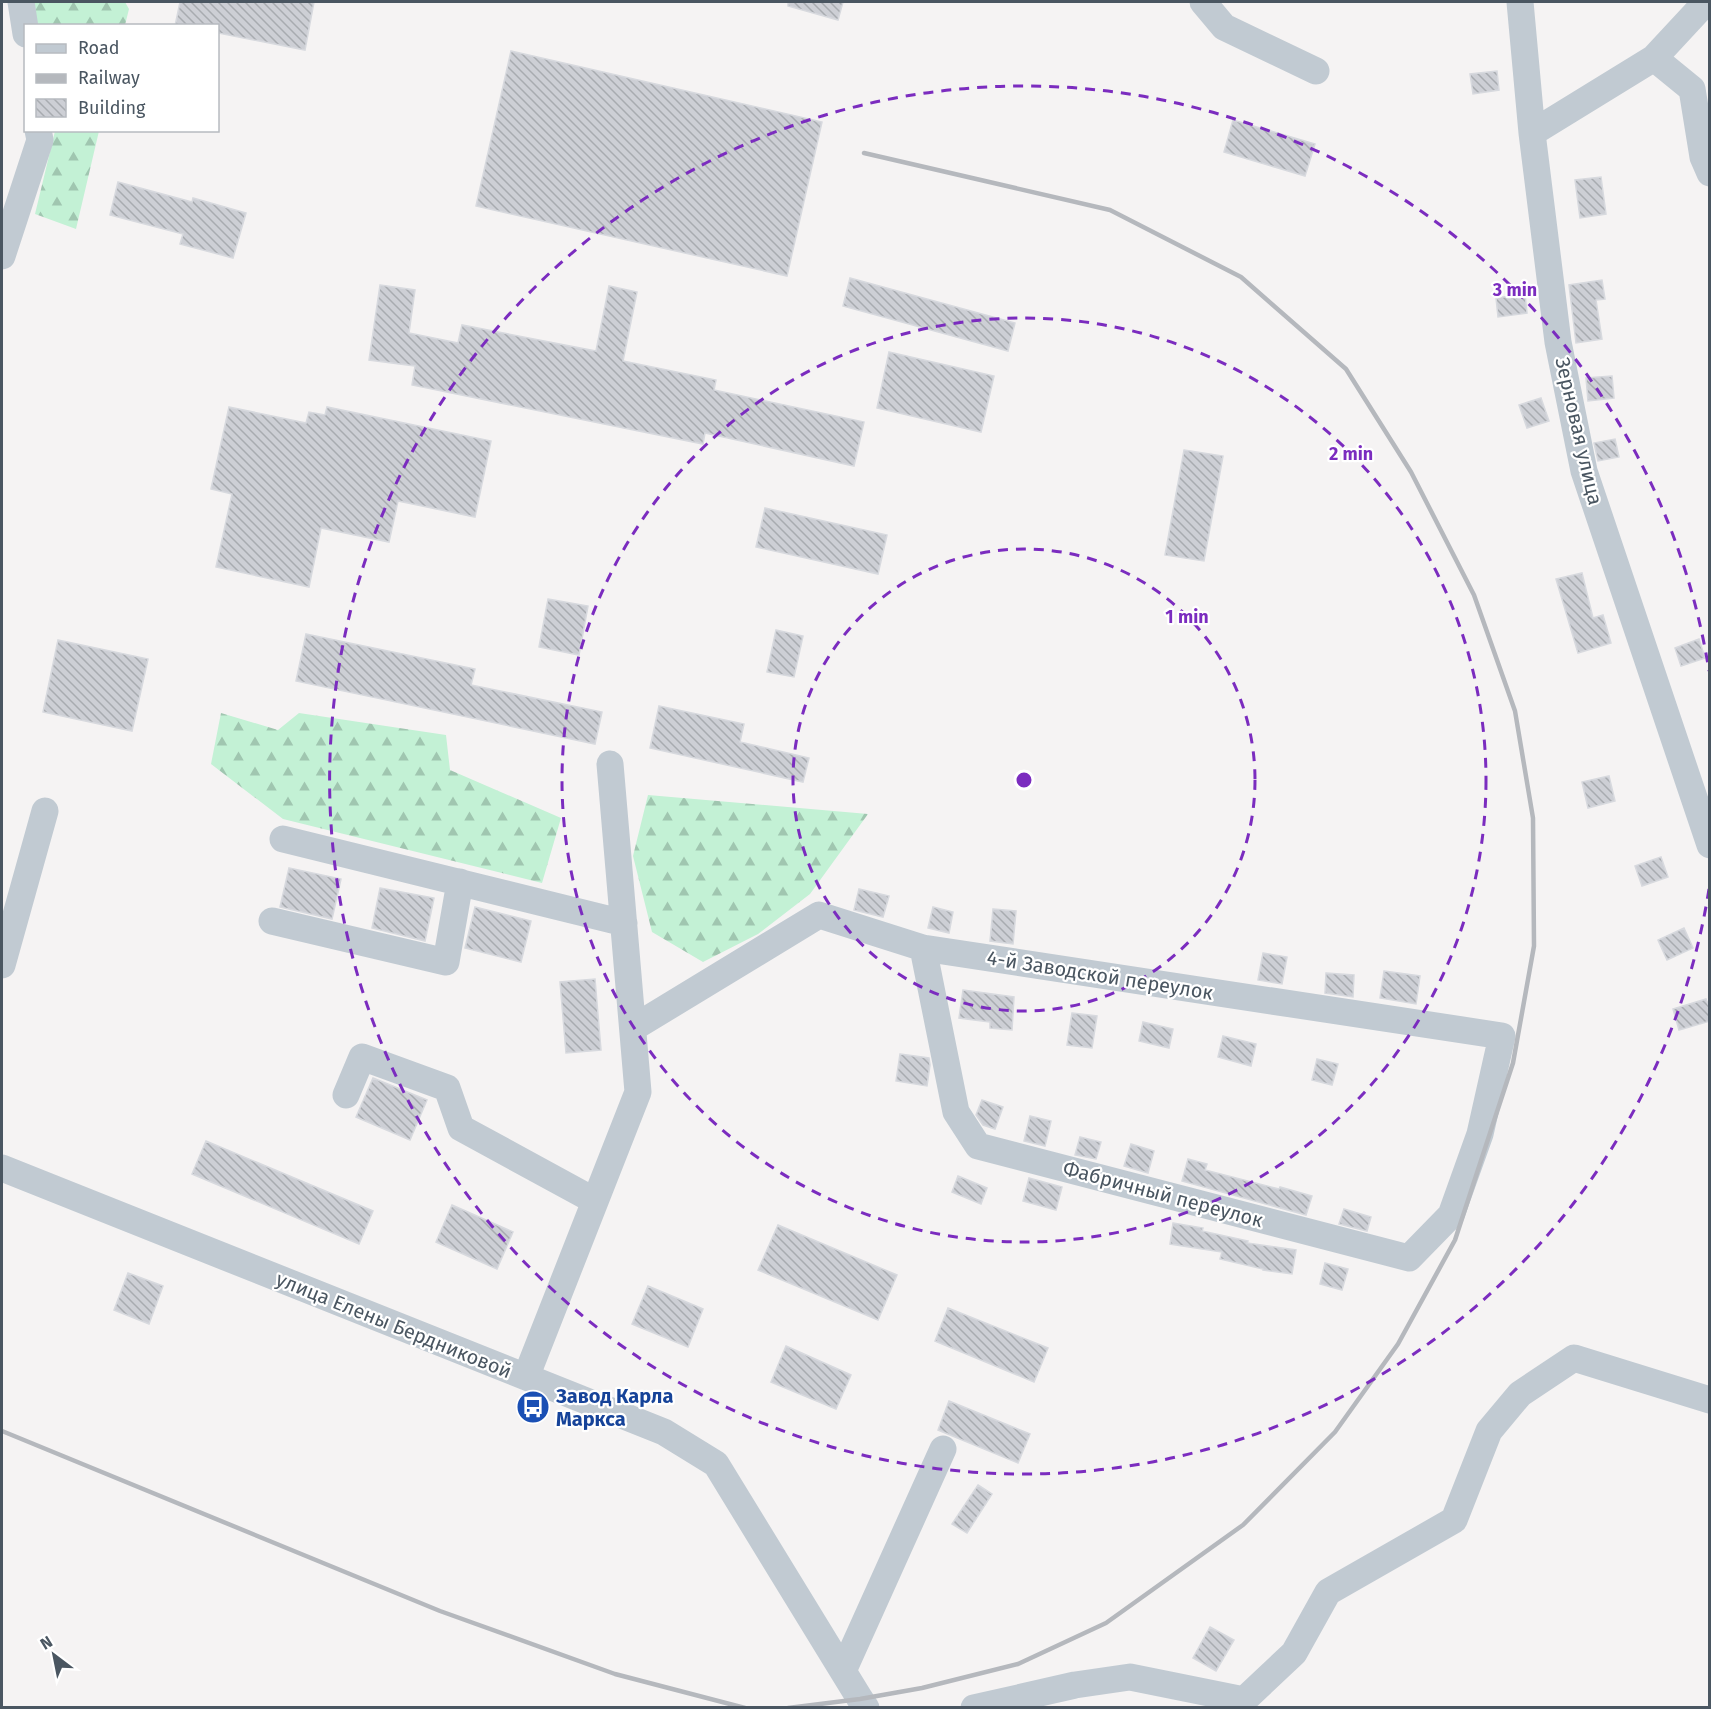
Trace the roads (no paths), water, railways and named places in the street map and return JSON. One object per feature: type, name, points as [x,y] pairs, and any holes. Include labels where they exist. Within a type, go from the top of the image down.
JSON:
[{"type":"street","points":[[21,2],[24,24]]},
{"type":"street","points":[[1203,2],[1224,27],[1316,71]]},
{"type":"street","name":"Зерновая улица","points":[[1520,2],[1532,133],[1558,342],[1584,471],[1710,845]]},
{"type":"street","points":[[1532,133],[1654,58],[1706,2]]},
{"type":"street","points":[[1654,58],[1701,92],[1703,157],[1710,173]]},
{"type":"street","points":[[2,256],[40,140],[38,132]]},
{"type":"street","points":[[526,1377],[638,1092],[609,764]]},
{"type":"street","points":[[2,965],[45,811]]},
{"type":"street","points":[[283,838],[624,922]]},
{"type":"street","points":[[272,921],[446,962],[460,882]]},
{"type":"street","name":"4-й Заводской переулок","points":[[633,1028],[819,915],[923,948],[1502,1036],[1480,1134]]},
{"type":"street","name":"Фабричный переулок","points":[[923,948],[956,1112],[978,1146],[1409,1258],[1451,1215],[1480,1134]]},
{"type":"street","points":[[346,1095],[362,1057],[447,1088],[461,1128],[595,1202]]},
{"type":"street","name":"улица Елены Бердниковой","points":[[2,1168],[664,1432],[716,1464],[867,1707]]},
{"type":"street","points":[[974,1707],[1076,1684],[1130,1677],[1244,1700],[1294,1653],[1328,1592],[1454,1520],[1489,1431],[1520,1394],[1574,1358],[1710,1400]]},
{"type":"street","points":[[843,1671],[943,1449]]},
{"type":"railway","points":[[788,1708],[922,1688],[1018,1664],[1106,1623],[1243,1525],[1335,1432],[1398,1344],[1455,1240],[1513,1063],[1534,946],[1533,818],[1515,711],[1474,595],[1411,472],[1346,369],[1241,277],[1110,210],[864,153]]},
{"type":"railway","points":[[2,1431],[440,1611],[615,1674],[745,1708]]},
{"type":"place","name":"Завод Карла Маркса","points":[[533,1407]]}]
